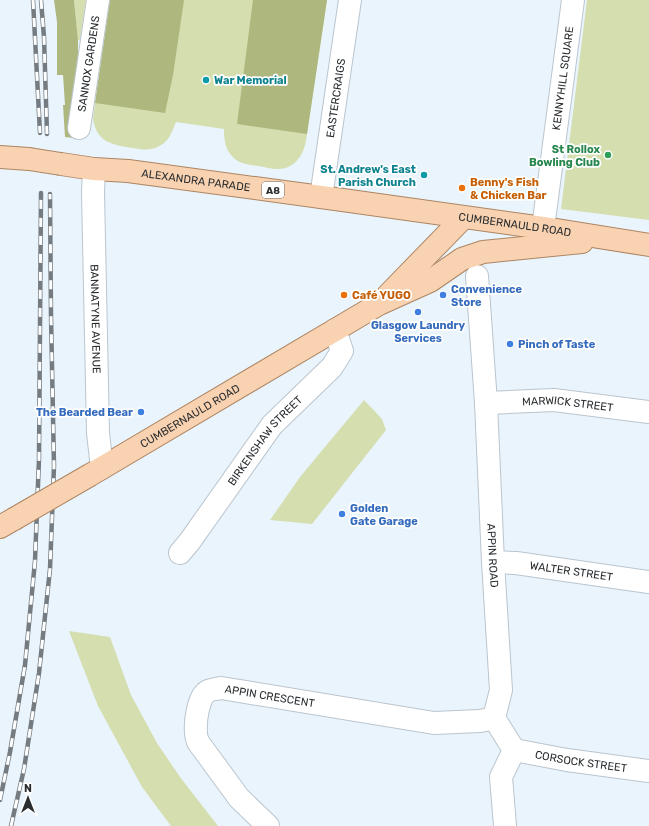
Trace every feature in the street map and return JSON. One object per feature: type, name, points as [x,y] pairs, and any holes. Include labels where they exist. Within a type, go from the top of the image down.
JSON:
[{"type":"main road","name":"ALEXANDRA PARADE","points":[[0,157],[29,159],[94,169],[128,171],[322,197],[463,218]]},
{"type":"main road","name":"CUMBERNAULD ROAD","points":[[378,304],[463,218],[542,228],[649,245]]},
{"type":"main road","name":"CUMBERNAULD ROAD","points":[[7,523],[96,472],[378,304],[430,280],[462,259],[483,252],[614,239]]},
{"type":"street","name":"SANNOX GARDENS","points":[[79,128],[98,0]]},
{"type":"street","name":"EASTERCRAIGS","points":[[322,197],[350,0]]},
{"type":"street","name":"KENNYHILL SQUARE","points":[[542,228],[573,0]]},
{"type":"street","name":"BANNATYNE AVENUE","points":[[94,169],[93,199],[98,433],[96,472]]},
{"type":"street","name":"APPIN ROAD","points":[[477,276],[486,403],[493,562],[501,690],[494,718]]},
{"type":"street","name":"BIRKENSHAW STREET","points":[[180,552],[190,541],[272,425],[332,367],[342,351],[335,330]]},
{"type":"street","name":"MARWICK STREET","points":[[486,403],[554,400],[649,412]]},
{"type":"street","name":"WALTER STREET","points":[[493,562],[516,563],[649,582]]},
{"type":"street","name":"APPIN CRESCENT","points":[[268,826],[239,798],[198,742],[195,727],[199,703],[202,696],[207,691],[221,688],[434,723],[480,721],[494,718]]},
{"type":"street","points":[[494,718],[514,750],[501,777],[505,826]]},
{"type":"street","name":"CORSOCK STREET","points":[[514,750],[567,760],[649,771]]},
{"type":"green space","points":[[54,0],[74,0],[78,40],[78,103],[74,138],[65,137],[63,75],[57,75],[57,22]]},
{"type":"green space","points":[[74,0],[86,0],[80,40],[78,40]]},
{"type":"green space","points":[[110,0],[327,0],[305,147],[297,161],[289,167],[278,169],[244,164],[234,158],[227,149],[224,129],[176,122],[167,141],[158,147],[147,150],[112,144],[101,137],[95,126],[93,118]]},
{"type":"green space","points":[[110,0],[184,0],[173,75],[165,113],[95,103]]},
{"type":"green space","points":[[253,0],[327,0],[307,134],[237,124]]},
{"type":"green space","name":"St Rollox Bowling Club","points":[[587,0],[649,0],[649,220],[561,209]]},
{"type":"green space","points":[[364,400],[382,419],[386,430],[312,524],[270,520],[300,477]]},
{"type":"green space","points":[[69,631],[110,637],[131,695],[157,743],[180,777],[218,826],[171,826],[142,787],[98,706]]},
{"type":"railway","points":[[33,0],[40,133]]},
{"type":"railway","points":[[41,0],[44,37],[47,134]]},
{"type":"railway","points":[[0,800],[25,665],[35,561],[39,459],[41,193]]},
{"type":"railway","points":[[11,826],[24,769],[39,673],[50,569],[54,466],[50,194]]},
{"type":"place","name":"War Memorial","points":[[206,80]]},
{"type":"place","name":"St Rollox Bowling Club","points":[[608,155]]},
{"type":"place","name":"St. Andrew's East Parish Church","points":[[424,175]]},
{"type":"place","name":"Benny's Fish & Chicken Bar","points":[[462,188]]},
{"type":"place","name":"Café YUGO","points":[[344,295]]},
{"type":"place","name":"Convenience Store","points":[[443,295]]},
{"type":"place","name":"Glasgow Laundry Services","points":[[418,312]]},
{"type":"place","name":"Pinch of Taste","points":[[510,344]]},
{"type":"place","name":"The Bearded Bear","points":[[141,412]]},
{"type":"place","name":"Golden Gate Garage","points":[[342,514]]}]
